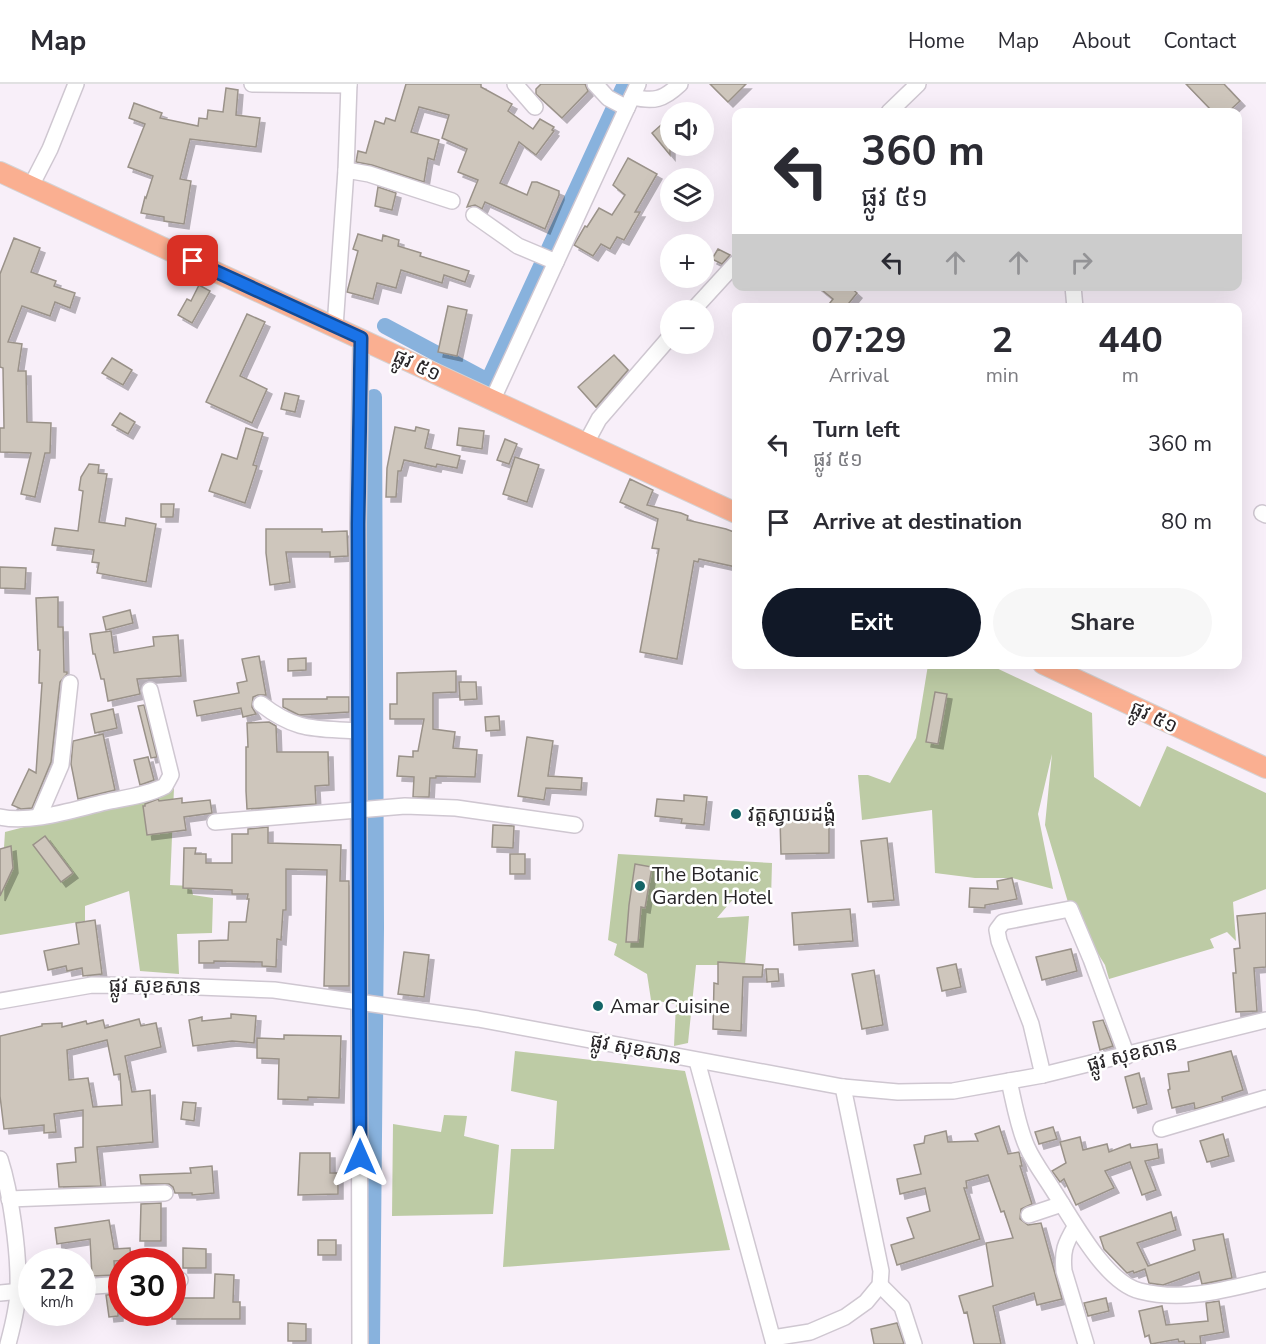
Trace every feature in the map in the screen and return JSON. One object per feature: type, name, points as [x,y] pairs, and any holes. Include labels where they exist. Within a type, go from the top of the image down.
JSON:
[{"type":"main road","name":"ផ្លូវ ៥១","points":[[0,172],[732,511]]},
{"type":"main road","name":"ផ្លូវ ៥១","points":[[1057,669],[1266,768]]},
{"type":"street","points":[[31,186],[50,149],[76,84]]},
{"type":"street","points":[[253,84],[349,84],[336,327]]},
{"type":"street","points":[[515,84],[535,107]]},
{"type":"street","points":[[595,84],[625,98],[648,101],[669,95],[680,84]]},
{"type":"street","points":[[893,108],[918,84]]},
{"type":"street","points":[[492,401],[548,259],[625,98]]},
{"type":"street","points":[[346,170],[369,174],[452,201]]},
{"type":"street","points":[[474,215],[508,240],[548,259]]},
{"type":"street","points":[[702,300],[732,267]]},
{"type":"street","points":[[360,1344],[362,809],[358,732],[358,524],[361,338]]},
{"type":"street","points":[[586,443],[599,419],[660,349]]},
{"type":"street","points":[[39,816],[62,765],[70,683]]},
{"type":"street","points":[[0,817],[8,819],[39,816],[123,798],[165,786],[171,775],[150,690]]},
{"type":"street","points":[[261,704],[294,725],[358,732]]},
{"type":"street","points":[[215,822],[382,807],[456,808],[574,825]]},
{"type":"street","points":[[1043,1074],[1031,1024],[999,941],[997,930],[1003,922],[1070,909],[1127,1056]]},
{"type":"street","name":"ផ្លូវ សុខសាន","points":[[0,1001],[93,985],[274,990],[478,1019],[843,1087],[898,1092],[953,1091],[1009,1081],[1127,1056],[1266,1020]]},
{"type":"street","points":[[697,1061],[774,1341],[810,1332],[845,1317],[866,1302],[880,1285],[881,1271],[843,1087]]},
{"type":"street","points":[[1009,1081],[1026,1145],[1075,1227],[1101,1261],[1121,1282],[1140,1291],[1193,1296],[1266,1280]]},
{"type":"street","points":[[1161,1129],[1266,1098]]},
{"type":"street","points":[[0,1159],[18,1250]]},
{"type":"street","points":[[9,1199],[165,1193]]},
{"type":"street","points":[[1029,1215],[1062,1204]]},
{"type":"street","points":[[1075,1227],[1065,1244],[1064,1271],[1086,1344]]},
{"type":"street","points":[[880,1285],[902,1307],[914,1344]]},
{"type":"street","points":[[0,1293],[18,1291]]},
{"type":"street","points":[[8,1344],[18,1312]]},
{"type":"green space","points":[[927,669],[998,669],[1092,713],[1094,777],[1140,807],[1167,746],[1266,793],[1266,889],[1233,902],[1236,941],[1227,932],[1210,939],[1214,948],[1109,979],[1105,965],[1070,909],[1045,825],[1052,754],[1038,814],[1053,889],[1012,878],[975,878],[935,873],[932,810],[862,820],[858,775],[868,775],[890,783],[916,738]]},
{"type":"green space","points":[[174,788],[170,885],[191,886],[193,895],[213,898],[212,933],[177,934],[179,974],[140,971],[129,891],[85,906],[85,921],[0,935],[0,866],[3,863],[5,832]]},
{"type":"green space","points":[[618,854],[772,863],[771,899],[734,898],[717,918],[749,916],[745,965],[696,965],[688,1043],[674,1046],[676,1004],[651,1000],[647,974],[614,955],[617,944],[608,940]]},
{"type":"green space","points":[[515,1051],[685,1071],[730,1250],[503,1267],[511,1149],[554,1149],[557,1101],[511,1091]]},
{"type":"green space","points":[[444,1115],[467,1116],[464,1136],[499,1145],[493,1214],[392,1216],[393,1124],[441,1132]]},
{"type":"building","points":[[406,84],[481,84],[481,87],[512,104],[508,111],[533,129],[540,119],[554,127],[552,130],[554,131],[536,155],[519,142],[500,183],[527,195],[532,182],[559,191],[545,229],[485,202],[482,209],[475,205],[467,207],[478,180],[458,172],[467,149],[442,138],[449,115],[419,107],[411,132],[439,140],[434,160],[428,158],[424,182],[356,162],[358,151],[366,153],[375,121],[384,124],[386,118],[395,121]]},
{"type":"building","points":[[541,84],[585,84],[588,91],[562,118],[536,94],[536,89]]},
{"type":"building","points":[[710,84],[746,84],[728,102]]},
{"type":"building","points":[[1186,84],[1224,84],[1240,101],[1232,108],[1209,108]]},
{"type":"building","points":[[226,88],[238,90],[236,115],[260,118],[256,147],[190,139],[180,179],[191,181],[184,224],[164,221],[164,217],[141,213],[153,176],[128,167],[145,124],[129,118],[134,103],[162,113],[160,118],[198,126],[199,118],[207,119],[208,110],[223,112]]},
{"type":"building","points":[[660,126],[660,143],[652,133]]},
{"type":"building","points":[[628,158],[657,174],[635,212],[640,212],[624,240],[617,237],[610,249],[601,244],[593,256],[574,245],[599,208],[612,215],[625,195],[613,185]]},
{"type":"building","points":[[378,187],[396,193],[392,210],[375,206]]},
{"type":"building","points":[[358,234],[382,241],[383,235],[399,240],[398,246],[421,253],[420,256],[469,271],[465,282],[444,275],[442,283],[401,270],[396,288],[377,283],[373,299],[347,292],[358,251],[353,249]]},
{"type":"building","points":[[14,238],[40,248],[31,272],[56,281],[54,286],[75,293],[70,308],[55,302],[50,316],[22,306],[8,342],[22,344],[18,371],[26,371],[27,422],[51,423],[50,453],[45,453],[35,497],[21,494],[31,453],[0,452],[0,428],[4,428],[3,368],[0,367],[0,274]]},
{"type":"building","points":[[718,249],[730,255],[722,264],[714,260]]},
{"type":"building","points":[[199,285],[210,291],[192,323],[178,315],[187,299],[191,301]]},
{"type":"building","points":[[823,291],[855,291],[857,293],[849,303],[830,303],[833,299]]},
{"type":"building","points":[[448,306],[467,310],[457,356],[438,352]]},
{"type":"building","points":[[247,314],[265,322],[240,376],[267,389],[252,423],[206,402]]},
{"type":"building","points":[[614,355],[628,370],[596,407],[578,387]]},
{"type":"building","points":[[112,358],[132,370],[123,385],[102,373]]},
{"type":"building","points":[[285,393],[299,396],[295,412],[281,409]]},
{"type":"building","points":[[120,413],[135,422],[128,434],[112,425]]},
{"type":"building","points":[[395,427],[415,431],[416,427],[429,430],[425,448],[460,456],[457,468],[437,464],[436,467],[404,460],[401,471],[398,471],[396,497],[386,497],[387,468]]},
{"type":"building","points":[[246,428],[263,433],[253,465],[257,466],[245,503],[209,491],[222,454],[237,459]]},
{"type":"building","points":[[459,428],[484,431],[482,449],[457,445]]},
{"type":"building","points":[[505,439],[517,444],[509,464],[497,460]]},
{"type":"building","points":[[515,457],[539,465],[527,502],[503,494]]},
{"type":"building","points":[[89,464],[99,465],[98,473],[107,474],[99,522],[125,526],[126,518],[156,524],[146,582],[97,573],[99,563],[92,562],[94,550],[52,545],[55,528],[78,531],[83,491],[79,490],[81,477]]},
{"type":"building","points":[[630,479],[653,490],[647,505],[681,513],[688,516],[687,520],[732,531],[732,566],[699,559],[698,562],[694,561],[677,659],[640,652],[659,549],[652,548],[658,519],[620,502]]},
{"type":"building","points":[[161,504],[174,504],[173,517],[161,517]]},
{"type":"building","points":[[266,529],[347,531],[348,556],[330,557],[330,552],[286,552],[290,582],[270,585]]},
{"type":"building","points":[[0,567],[26,568],[25,589],[0,588]]},
{"type":"building","points":[[58,597],[58,627],[63,627],[64,672],[67,674],[60,682],[51,762],[32,808],[21,809],[12,805],[29,769],[36,773],[42,683],[39,683],[40,650],[38,650],[36,598]]},
{"type":"building","points":[[130,610],[133,623],[106,630],[103,617]]},
{"type":"building","points":[[111,631],[114,653],[154,646],[153,637],[178,635],[181,676],[137,679],[140,694],[108,701],[104,679],[101,679],[95,654],[93,654],[90,634]]},
{"type":"building","points":[[259,656],[266,695],[253,697],[252,707],[256,714],[243,717],[241,708],[197,716],[194,701],[239,693],[237,683],[247,681],[242,659]]},
{"type":"building","points":[[306,658],[306,670],[288,671],[288,659]]},
{"type":"building","points":[[456,671],[456,692],[433,693],[433,729],[455,732],[453,748],[477,750],[475,777],[436,776],[436,778],[430,778],[429,797],[413,797],[414,777],[397,776],[399,756],[413,757],[413,751],[418,751],[424,719],[390,719],[390,704],[397,704],[397,673]]},
{"type":"building","points":[[459,682],[476,682],[477,699],[460,700]]},
{"type":"building","points":[[935,692],[947,694],[938,744],[926,742]]},
{"type":"building","points":[[327,697],[349,697],[349,712],[299,715],[283,707],[283,699],[327,699]]},
{"type":"building","points":[[144,705],[157,757],[151,758],[138,706]]},
{"type":"building","points":[[113,709],[117,728],[95,733],[91,714]]},
{"type":"building","points":[[499,716],[500,730],[486,731],[485,717]]},
{"type":"building","points":[[269,722],[276,726],[277,752],[328,752],[329,785],[315,786],[316,804],[247,809],[247,723]]},
{"type":"building","points":[[103,734],[115,790],[78,799],[71,764],[73,741]]},
{"type":"building","points":[[527,737],[553,741],[548,776],[582,778],[581,790],[546,788],[544,800],[518,796]]},
{"type":"building","points":[[148,757],[154,780],[140,785],[134,760]]},
{"type":"building","points":[[684,795],[707,797],[704,825],[681,823],[682,819],[655,816],[657,799],[684,801]]},
{"type":"building","points":[[182,798],[182,803],[210,800],[212,813],[184,817],[186,830],[147,835],[143,806],[158,799],[159,801]]},
{"type":"building","points":[[829,818],[829,853],[781,854],[780,819]]},
{"type":"building","points":[[493,825],[514,826],[513,848],[492,847]]},
{"type":"building","points":[[268,827],[268,843],[341,845],[340,881],[349,881],[349,986],[324,986],[327,870],[286,869],[286,910],[283,910],[281,940],[277,939],[276,967],[262,966],[262,962],[199,963],[199,941],[228,940],[229,922],[246,922],[249,899],[247,899],[248,894],[232,894],[232,890],[183,888],[184,848],[196,848],[195,854],[206,854],[206,863],[232,863],[232,834],[248,834],[248,829]]},
{"type":"building","points":[[45,836],[73,873],[61,882],[33,845]]},
{"type":"building","points":[[887,838],[894,900],[868,902],[861,841]]},
{"type":"building","points":[[11,846],[13,868],[0,896],[0,849]]},
{"type":"building","points":[[510,854],[525,854],[525,874],[510,874]]},
{"type":"building","name":"The Botanic Garden Hotel","points":[[635,864],[652,867],[645,908],[641,907],[638,942],[626,942],[629,905]]},
{"type":"building","points":[[1012,878],[1017,899],[985,905],[985,908],[969,907],[970,888],[998,889],[997,881]]},
{"type":"building","points":[[850,909],[853,941],[794,945],[792,913]]},
{"type":"building","points":[[1266,913],[1266,967],[1254,968],[1257,1011],[1236,1012],[1233,973],[1236,973],[1234,949],[1240,948],[1237,916]]},
{"type":"building","points":[[95,920],[102,974],[83,976],[82,968],[67,971],[66,966],[48,970],[44,951],[79,944],[76,923]]},
{"type":"building","points":[[1071,949],[1077,971],[1042,980],[1036,957]]},
{"type":"building","points":[[404,952],[429,955],[424,997],[398,994]]},
{"type":"building","points":[[718,962],[763,965],[762,977],[743,977],[741,1031],[713,1029],[714,983],[718,984]]},
{"type":"building","points":[[956,964],[961,987],[942,991],[937,968]]},
{"type":"building","points":[[766,969],[778,969],[779,981],[767,982]]},
{"type":"building","points":[[874,970],[883,1025],[862,1029],[852,974]]},
{"type":"building","points":[[231,1014],[256,1016],[254,1043],[232,1041],[193,1046],[189,1020],[202,1017],[202,1021],[231,1018]]},
{"type":"building","points":[[139,1019],[141,1026],[156,1023],[161,1047],[125,1056],[132,1092],[150,1090],[153,1142],[97,1147],[101,1186],[59,1187],[57,1164],[76,1162],[75,1148],[83,1147],[83,1110],[54,1114],[56,1132],[44,1133],[44,1125],[4,1129],[0,1096],[0,1036],[42,1026],[42,1024],[62,1023],[62,1027],[86,1021],[87,1024],[103,1020],[105,1028]],"holes":[[[107,1040],[114,1075],[120,1074],[122,1105],[93,1107],[88,1078],[69,1080],[67,1050]]]},
{"type":"building","points":[[1103,1020],[1113,1046],[1100,1050],[1093,1022]]},
{"type":"building","points":[[284,1035],[341,1036],[339,1098],[278,1099],[279,1059],[257,1058],[257,1038],[284,1039]]},
{"type":"building","points":[[1231,1051],[1243,1090],[1222,1097],[1223,1101],[1195,1109],[1194,1103],[1172,1108],[1168,1090],[1170,1089],[1168,1074],[1189,1071],[1188,1062]]},
{"type":"building","points":[[1139,1073],[1147,1104],[1133,1108],[1125,1077]]},
{"type":"building","points":[[183,1102],[196,1103],[194,1121],[181,1119]]},
{"type":"building","points":[[999,1126],[1008,1154],[1019,1152],[1022,1166],[1020,1166],[1032,1204],[1021,1209],[1020,1219],[1028,1225],[1041,1223],[1062,1299],[1037,1305],[1034,1293],[993,1306],[1001,1344],[974,1344],[967,1312],[964,1313],[959,1296],[993,1286],[986,1243],[1013,1238],[988,1175],[966,1181],[967,1188],[964,1188],[980,1239],[897,1265],[891,1245],[914,1238],[907,1218],[930,1211],[925,1188],[900,1194],[897,1179],[921,1174],[914,1145],[924,1143],[925,1136],[946,1131],[948,1142],[978,1141],[975,1134]]},
{"type":"building","points":[[1053,1127],[1057,1139],[1039,1144],[1035,1132]]},
{"type":"building","points":[[1223,1134],[1229,1156],[1207,1162],[1200,1141]]},
{"type":"building","points":[[1080,1137],[1083,1150],[1107,1144],[1109,1152],[1130,1144],[1131,1148],[1157,1144],[1159,1158],[1145,1161],[1156,1190],[1142,1195],[1130,1162],[1105,1171],[1114,1188],[1076,1205],[1064,1179],[1060,1182],[1052,1171],[1066,1163],[1060,1142]]},
{"type":"building","points":[[300,1153],[330,1153],[330,1173],[338,1173],[338,1194],[298,1195]]},
{"type":"building","points":[[212,1166],[214,1193],[192,1195],[192,1193],[175,1193],[169,1184],[141,1184],[140,1175],[191,1173],[190,1168]]},
{"type":"building","points":[[161,1203],[161,1241],[140,1241],[141,1204]]},
{"type":"building","points":[[1171,1212],[1176,1230],[1137,1243],[1148,1266],[1195,1250],[1193,1240],[1223,1234],[1232,1278],[1202,1284],[1199,1272],[1163,1285],[1149,1283],[1145,1269],[1127,1273],[1104,1249],[1100,1237]]},
{"type":"building","points":[[109,1220],[114,1248],[108,1248],[108,1275],[96,1276],[96,1248],[90,1248],[90,1239],[57,1244],[55,1228]]},
{"type":"building","points":[[318,1240],[336,1240],[336,1255],[318,1255]]},
{"type":"building","points":[[186,1248],[206,1249],[206,1268],[186,1268]]},
{"type":"building","points":[[215,1274],[234,1275],[233,1302],[240,1302],[240,1319],[186,1319],[186,1298],[214,1298]]},
{"type":"building","points":[[1106,1298],[1109,1311],[1088,1316],[1084,1303]]},
{"type":"building","points":[[1219,1301],[1224,1332],[1200,1336],[1201,1344],[1185,1344],[1184,1341],[1179,1342],[1178,1339],[1151,1344],[1149,1335],[1145,1337],[1139,1311],[1162,1306],[1166,1325],[1208,1321],[1206,1303]]},
{"type":"building","points":[[288,1323],[306,1324],[306,1341],[288,1341]]},
{"type":"building","points":[[897,1323],[904,1344],[874,1344],[871,1329]]},
{"type":"waterway","points":[[385,326],[488,381],[625,84]]},
{"type":"waterway","points":[[372,1344],[376,928],[374,397]]},
{"type":"place","name":"វត្តស្វាយដង្គំ","points":[[736,814]]},
{"type":"place","name":"The Botanic Garden Hotel","points":[[640,886]]},
{"type":"place","name":"Amar Cuisine","points":[[598,1006]]},
{"type":"route","points":[[193,261],[361,338],[358,524],[360,1157]]}]
